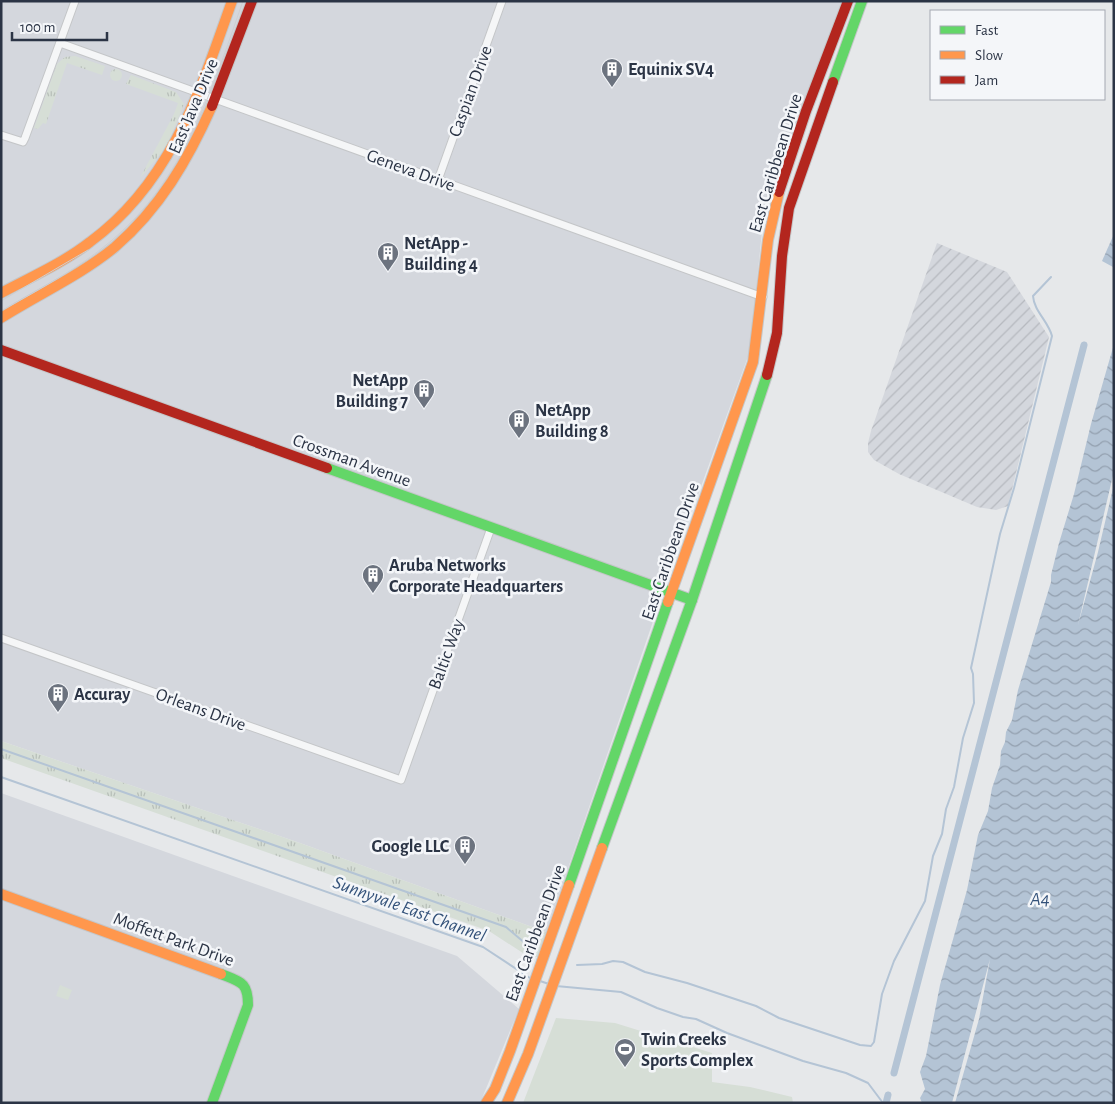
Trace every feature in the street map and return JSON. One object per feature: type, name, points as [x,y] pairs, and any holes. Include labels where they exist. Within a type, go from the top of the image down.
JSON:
[{"type":"main road","name":"East Java Drive","points":[[1,292],[91,242],[134,204],[169,159],[186,126],[232,1]]},
{"type":"main road","name":"East Java Drive","points":[[4,316],[113,248],[139,226],[180,174],[196,147],[216,99],[252,1]]},
{"type":"main road","name":"East Caribbean Drive","points":[[486,1103],[495,1089],[535,983],[753,362],[760,327],[766,251],[777,200],[848,1]]},
{"type":"main road","name":"East Caribbean Drive","points":[[507,1103],[551,989],[692,600],[769,368],[777,333],[784,233],[792,200],[862,1]]},
{"type":"main road","points":[[1,326],[4,316]]},
{"type":"main road","name":"Crossman Avenue","points":[[3,349],[692,600]]},
{"type":"main road","name":"Moffett Park Drive","points":[[1,894],[242,982],[248,992],[248,1005],[212,1103]]},
{"type":"street","points":[[1,135],[23,142],[75,1]]},
{"type":"street","name":"Caspian Drive","points":[[438,180],[502,1]]},
{"type":"street","name":"Geneva Drive","points":[[60,43],[763,297]]},
{"type":"street","name":"Baltic Way","points":[[401,780],[491,528]]},
{"type":"street","name":"Orleans Drive","points":[[1,638],[401,780]]},
{"type":"shaded area","points":[[1,1],[842,1],[764,211],[750,351],[669,575],[546,932],[300,843],[1,741]]},
{"type":"shaded area","points":[[937,243],[1007,272],[1049,337],[1008,506],[996,510],[977,507],[899,474],[874,460],[868,452],[871,431]]},
{"type":"shaded area","points":[[1,793],[457,956],[519,1009],[480,1103],[1,1103]]},
{"type":"green space","points":[[75,56],[105,66],[102,75],[67,63],[46,124],[43,123],[38,129],[34,128],[57,64],[65,57]]},
{"type":"green space","points":[[116,69],[122,75],[116,81],[110,75]]},
{"type":"green space","points":[[131,75],[176,92],[184,104],[164,153],[162,152],[140,178],[178,103],[126,84]]},
{"type":"green space","points":[[1,741],[300,843],[546,932],[538,957],[529,957],[489,931],[1,758]]},
{"type":"green space","points":[[60,985],[72,990],[68,1000],[56,996]]},
{"type":"green space","name":"Twin Creeks Sports Complex","points":[[556,1018],[615,1023],[712,1053],[712,1082],[750,1087],[792,1097],[793,1103],[523,1103]]},
{"type":"water","points":[[1114,234],[1114,265],[1113,267],[1102,261]]},
{"type":"water","name":"A4","points":[[1114,344],[1114,471],[1078,625],[1114,484],[1114,1103],[955,1103],[979,1019],[990,959],[952,1103],[922,1103],[920,1098],[925,1089],[920,1072],[926,1056],[940,985],[967,890],[978,835],[988,811],[1006,732],[1012,720],[1018,690],[1051,582],[1059,543]]},
{"type":"waterway","points":[[577,965],[602,964],[613,961],[623,962],[645,972],[687,983],[756,1006],[779,1018],[860,1045],[871,1046],[874,1042],[882,994],[894,961],[925,901],[933,856],[942,834],[946,809],[954,787],[963,738],[974,703],[971,668],[1000,534],[1014,488],[1052,336],[1036,306],[1033,296],[1051,277]]},
{"type":"waterway","points":[[894,1073],[1084,345]]},
{"type":"waterway","points":[[1,749],[506,927],[532,949]]},
{"type":"waterway","name":"Sunnyvale East Channel","points":[[1,777],[483,947],[530,978]]},
{"type":"waterway","name":"Sunnyvale East Channel","points":[[540,981],[549,984]]},
{"type":"waterway","name":"Sunnyvale East Channel","points":[[556,986],[621,992],[657,1008],[683,1017],[696,1019],[727,1033],[803,1061],[846,1073],[868,1083],[883,1103]]},
{"type":"waterway","points":[[886,1103],[888,1095]]},
{"type":"tram line","points":[[1,311],[58,279],[111,241],[137,216],[158,190],[177,161],[193,131],[220,67],[243,1]]},
{"type":"tram line","points":[[1,301],[88,250]]},
{"type":"traffic: fast","points":[[833,82],[862,1]]},
{"type":"traffic: fast","points":[[602,848],[692,600],[767,375]]},
{"type":"traffic: fast","points":[[327,468],[692,600]]},
{"type":"traffic: fast","points":[[569,885],[668,602]]},
{"type":"traffic: fast","points":[[212,1103],[248,1005],[245,987],[238,981],[221,974]]},
{"type":"traffic: slow","points":[[1,293],[80,250],[118,218],[142,192],[162,164],[179,133],[208,68],[232,1]]},
{"type":"traffic: slow","points":[[1,318],[88,267],[115,247],[131,232],[146,216],[183,164],[212,106]]},
{"type":"traffic: slow","points":[[668,602],[753,362],[768,240],[779,192]]},
{"type":"traffic: slow","points":[[507,1103],[528,1054],[602,848]]},
{"type":"traffic: slow","points":[[486,1103],[495,1089],[510,1051],[569,885]]},
{"type":"traffic: slow","points":[[1,894],[221,974]]},
{"type":"traffic: jam","points":[[212,106],[252,1]]},
{"type":"traffic: jam","points":[[779,192],[806,111],[848,1]]},
{"type":"traffic: jam","points":[[767,375],[777,333],[782,256],[789,208],[833,82]]},
{"type":"traffic: jam","points":[[1,350],[327,468]]},
{"type":"place","name":"Equinix SV4","points":[[612,88]]},
{"type":"place","name":"NetApp - Building 4","points":[[388,272]]},
{"type":"place","name":"NetApp Building 7","points":[[424,409]]},
{"type":"place","name":"NetApp Building 8","points":[[519,439]]},
{"type":"place","name":"Aruba Networks Corporate Headquarters","points":[[373,594]]},
{"type":"place","name":"Accuray","points":[[58,713]]},
{"type":"place","name":"Google LLC","points":[[465,865]]},
{"type":"place","name":"Twin Creeks Sports Complex","points":[[625,1068]]}]
